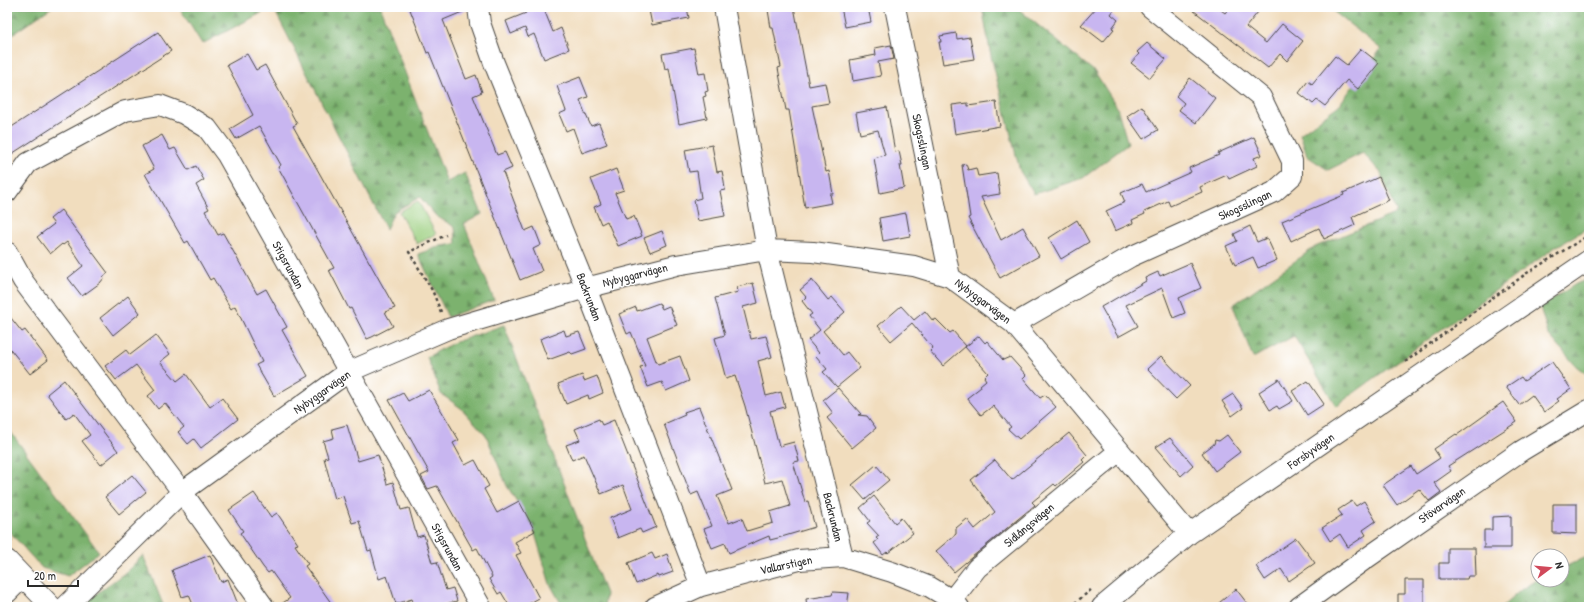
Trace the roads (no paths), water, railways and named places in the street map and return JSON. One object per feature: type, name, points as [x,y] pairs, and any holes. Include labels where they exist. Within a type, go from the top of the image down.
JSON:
[{"type":"street","name":"Backrundan","points":[[478,7],[480,23],[494,63],[586,288],[702,586]]},
{"type":"street","name":"Backrundan","points":[[724,7],[767,250],[843,557]]},
{"type":"street","name":"Skogsslingan","points":[[895,7],[950,277]]},
{"type":"street","name":"Skogsslingan","points":[[1014,324],[1130,257],[1274,192],[1292,176],[1292,161],[1261,97],[1150,7]]},
{"type":"street","name":"Stigsrundan","points":[[7,192],[28,163],[124,111],[160,105],[184,114],[207,128],[227,156],[481,607]]},
{"type":"street","name":"Nybyggarvägen","points":[[65,607],[182,492],[348,372],[448,330],[586,288],[676,265],[767,250],[813,252],[914,266],[950,277],[1014,324],[1189,534]]},
{"type":"street","points":[[7,252],[23,281],[182,492],[264,607]]},
{"type":"street","name":"Forsbyvägen","points":[[1102,607],[1189,534],[1589,260]]},
{"type":"street","name":"Forsbyvägen","points":[[1527,302],[1589,270]]},
{"type":"street","name":"Stövarvägen","points":[[1299,607],[1521,451],[1589,410]]},
{"type":"street","name":"Sidlångsvägen","points":[[954,605],[977,568],[1119,451]]},
{"type":"street","points":[[12,554],[23,577],[52,607]]},
{"type":"street","name":"Vallarstigen","points":[[655,607],[702,586],[799,560],[843,557],[892,572],[930,587],[954,605]]},
{"type":"street","points":[[7,593],[23,577]]}]
